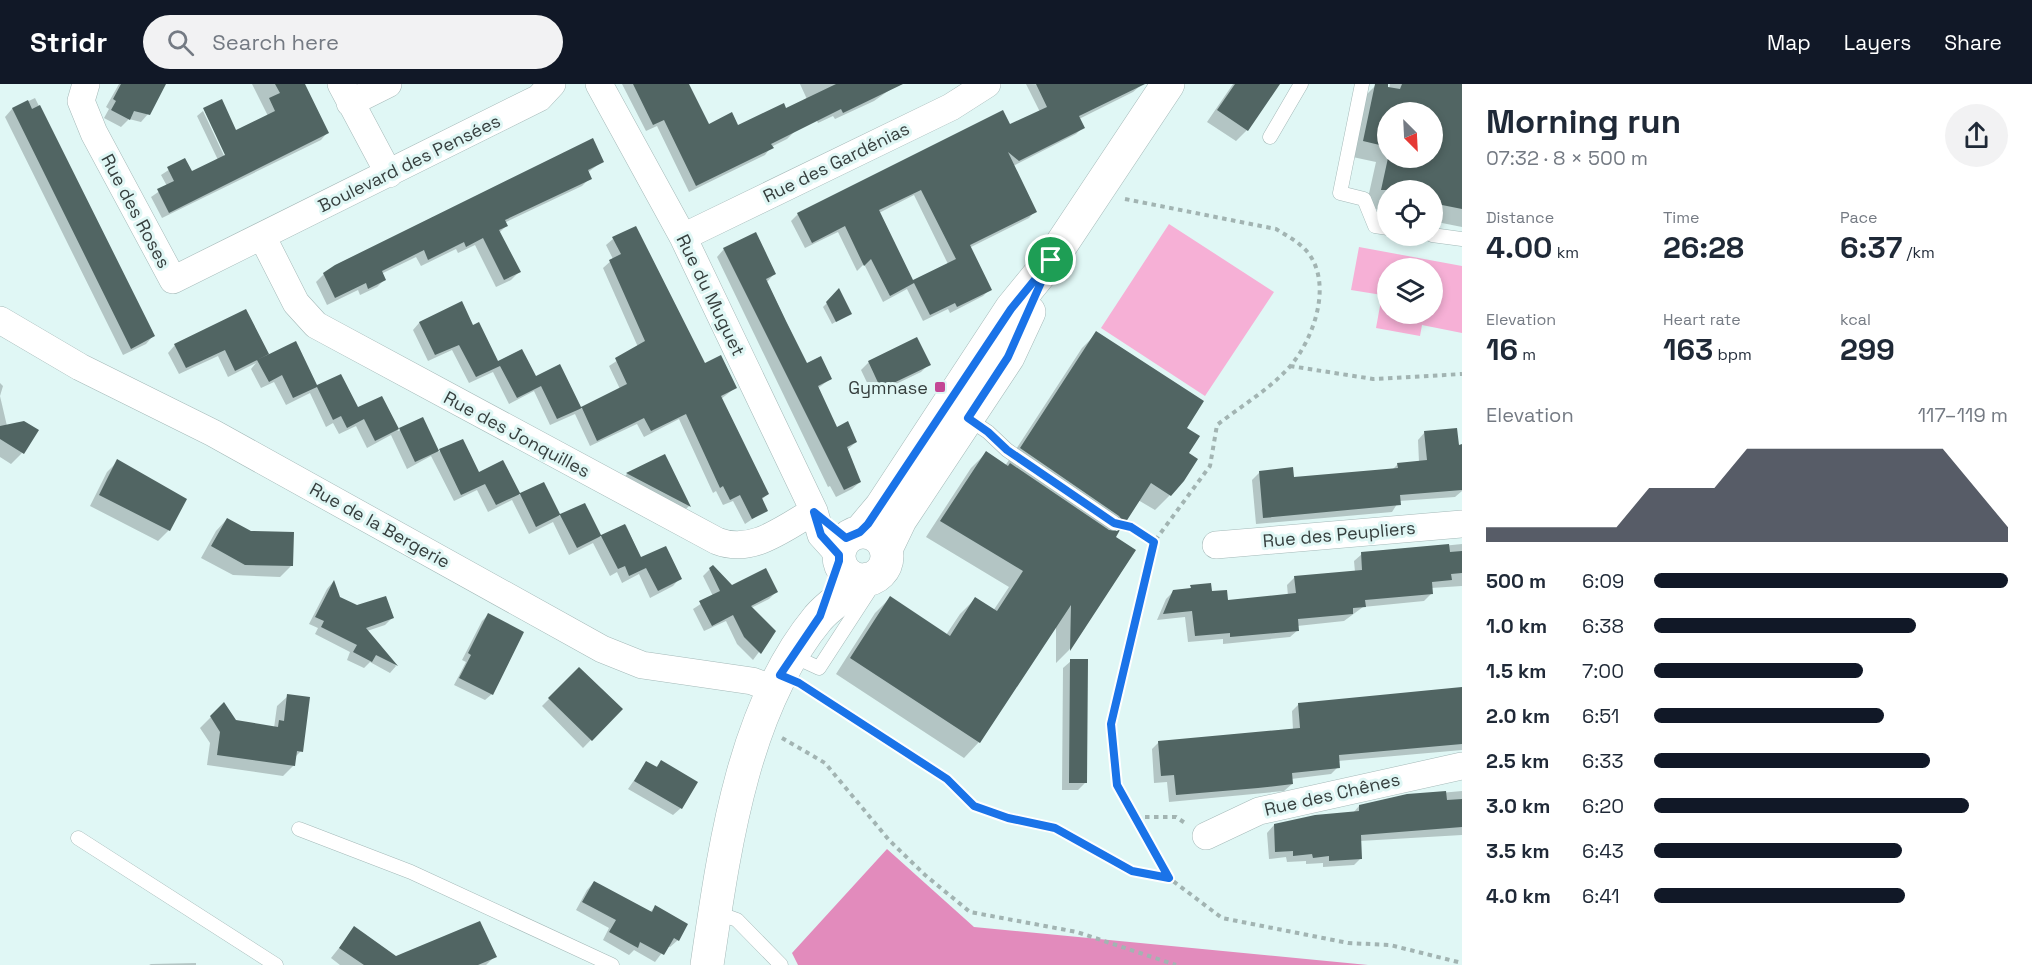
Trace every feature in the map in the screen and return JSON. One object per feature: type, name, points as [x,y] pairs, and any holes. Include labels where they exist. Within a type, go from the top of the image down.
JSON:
[{"type":"street","name":"Rue des Roses","points":[[86,84],[81,101],[94,133],[173,280],[262,236]]},
{"type":"street","points":[[388,84],[346,93],[388,174]]},
{"type":"street","name":"Boulevard des Pensées","points":[[262,236],[539,99],[552,84]]},
{"type":"street","name":"Rue du Muguet","points":[[599,84],[683,237],[814,512],[859,556]]},
{"type":"street","name":"Rue des Gardénias","points":[[683,237],[951,107],[987,84]]},
{"type":"street","points":[[707,965],[732,809],[760,726],[781,675],[859,556],[881,507],[958,412],[1008,357],[1051,260],[1168,84]]},
{"type":"street","name":"Rue des Jonquilles","points":[[262,236],[296,303],[316,325],[717,540],[731,546],[762,540],[814,512]]},
{"type":"street","name":"Rue de la Bergerie","points":[[0,320],[80,367],[224,439],[602,649],[642,665],[752,681],[781,675]]},
{"type":"street","name":"Rue des Peupliers","points":[[1216,545],[1462,524]]},
{"type":"street","name":"Rue des Chênes","points":[[1206,836],[1259,811],[1462,766]]},
{"type":"lane","points":[[1270,136],[1301,84]]},
{"type":"lane","points":[[1362,84],[1340,193],[1364,199],[1377,226]]},
{"type":"lane","points":[[1443,236],[1462,239]]},
{"type":"lane","points":[[958,412],[988,432],[1007,450],[1114,523]]},
{"type":"lane","points":[[781,675],[819,668],[871,591],[859,556]]},
{"type":"lane","points":[[299,829],[411,872],[612,965]]},
{"type":"lane","points":[[78,838],[276,965]]},
{"type":"lane","points":[[715,912],[737,920],[781,965]]},
{"type":"path","points":[[1100,186],[1116,197],[1276,229],[1297,241],[1312,258],[1319,285],[1317,314],[1303,348],[1290,366],[1217,424],[1210,466],[1154,542],[1111,724],[1117,785],[1169,878],[1222,918],[1348,943],[1390,945],[1462,963]]},
{"type":"path","points":[[1290,366],[1373,379],[1462,374]]},
{"type":"path","points":[[1114,523],[1131,527],[1154,542]]},
{"type":"path","points":[[781,675],[799,683],[947,779],[974,806],[1008,818],[1055,828],[1132,871],[1169,878]]},
{"type":"path","points":[[760,726],[825,763],[889,840],[925,875],[970,912],[1077,932],[1176,965]]},
{"type":"path","points":[[1136,817],[1176,817],[1206,836]]},
{"type":"shaded area","points":[[1169,224],[1274,292],[1205,396],[1101,328]]},
{"type":"shaded area","points":[[1359,247],[1419,258],[1377,258],[1377,294],[1351,290]]},
{"type":"shaded area","points":[[1443,262],[1462,266],[1462,333],[1422,325],[1420,336],[1376,328],[1377,322],[1443,324]]},
{"type":"shaded area","points":[[887,849],[974,927],[1368,965],[798,965],[792,953]]},
{"type":"building","points":[[121,84],[166,84],[150,115],[134,111],[130,120],[111,110],[116,101],[113,99]]},
{"type":"building","points":[[275,84],[305,84],[329,133],[169,213],[157,189],[174,181],[167,167],[185,158],[192,171],[225,155],[203,108],[222,99],[236,130],[275,111],[269,98],[280,93]]},
{"type":"building","points":[[633,84],[689,84],[709,124],[732,112],[738,125],[784,103],[786,108],[836,84],[903,84],[843,113],[841,109],[771,144],[774,148],[696,186],[664,120],[653,125]]},
{"type":"building","points":[[1036,84],[1145,84],[1079,116],[1085,128],[1019,161],[1008,152],[1037,212],[970,245],[992,290],[957,307],[955,303],[930,315],[914,283],[890,296],[871,259],[864,266],[845,226],[812,243],[797,213],[1003,110],[1010,124],[1047,107]],"holes":[[[921,190],[956,259],[913,280],[879,210]]]},
{"type":"building","points":[[1235,84],[1280,84],[1248,131],[1217,110]]},
{"type":"building","points":[[1375,84],[1388,84],[1388,87],[1400,89],[1402,84],[1462,84],[1462,209],[1443,205],[1443,180],[1383,180],[1386,168],[1443,168],[1443,102],[1377,102],[1377,144],[1363,141]]},
{"type":"building","points":[[28,100],[32,109],[40,105],[155,336],[131,349],[12,108]]},
{"type":"building","points":[[593,138],[604,162],[588,170],[592,179],[505,220],[508,226],[499,230],[521,272],[504,280],[483,238],[466,247],[464,242],[428,260],[424,250],[382,271],[386,280],[368,289],[366,283],[335,298],[323,273],[335,265]]},
{"type":"building","points":[[636,226],[705,363],[721,355],[737,388],[721,396],[769,494],[762,498],[768,511],[752,519],[740,495],[730,500],[723,486],[720,488],[686,414],[651,431],[644,418],[597,441],[582,408],[557,419],[541,386],[517,398],[500,366],[476,377],[459,345],[435,355],[419,322],[462,301],[473,325],[479,322],[498,361],[522,349],[536,376],[560,364],[581,407],[627,384],[615,358],[645,341],[609,260],[621,254],[612,237]]},
{"type":"building","points":[[756,232],[776,274],[766,279],[786,321],[807,363],[821,356],[832,379],[818,386],[837,427],[848,421],[857,442],[847,447],[861,482],[844,490],[723,248]]},
{"type":"building","points":[[839,288],[852,314],[836,322],[826,302]]},
{"type":"building","points":[[246,309],[269,354],[235,371],[225,350],[186,368],[174,344]]},
{"type":"building","points":[[1096,331],[1204,401],[1187,428],[1200,436],[1189,453],[1198,459],[1184,481],[1171,496],[1151,483],[1122,528],[1122,520],[1119,516],[1020,448]]},
{"type":"building","points":[[917,337],[931,365],[881,389],[868,361]]},
{"type":"building","points":[[296,341],[317,385],[341,374],[358,407],[382,396],[399,429],[375,441],[364,419],[347,428],[341,416],[333,420],[317,387],[293,398],[282,375],[269,382],[257,360]]},
{"type":"building","points":[[423,417],[439,451],[415,462],[399,428]]},
{"type":"building","points":[[24,421],[39,430],[24,454],[0,439],[0,426]]},
{"type":"building","points":[[1457,428],[1459,445],[1462,444],[1462,490],[1400,495],[1401,505],[1263,518],[1259,471],[1293,467],[1294,477],[1398,468],[1397,463],[1427,460],[1424,431]]},
{"type":"building","points":[[463,439],[479,472],[503,460],[520,493],[544,482],[560,514],[585,503],[601,535],[625,524],[641,557],[666,546],[682,579],[658,591],[646,568],[629,576],[625,566],[618,569],[601,536],[577,548],[560,515],[536,527],[520,494],[496,505],[485,484],[461,495],[439,449]]},
{"type":"building","points":[[986,451],[1008,466],[1010,463],[1109,530],[1117,531],[1121,528],[1116,537],[1136,550],[1070,651],[1071,605],[980,743],[850,658],[890,596],[950,636],[975,597],[997,611],[1023,571],[940,521]]},
{"type":"building","points":[[665,454],[691,507],[626,473]]},
{"type":"building","points":[[117,459],[187,499],[170,531],[99,495]]},
{"type":"building","points":[[227,518],[251,531],[294,532],[293,566],[245,565],[211,546]]},
{"type":"building","points":[[1449,544],[1450,552],[1462,551],[1462,573],[1451,574],[1452,580],[1432,582],[1433,594],[1365,600],[1366,607],[1353,608],[1353,614],[1298,619],[1299,631],[1230,637],[1230,633],[1195,636],[1192,611],[1163,614],[1173,590],[1191,588],[1190,585],[1211,583],[1212,591],[1227,590],[1228,600],[1296,593],[1294,576],[1362,570],[1361,552]]},
{"type":"building","points":[[713,565],[732,585],[766,568],[778,592],[751,606],[776,631],[761,654],[744,637],[733,615],[712,626],[699,601],[720,591],[709,568]]},
{"type":"building","points":[[334,580],[340,597],[357,605],[386,596],[394,618],[366,628],[398,666],[376,655],[372,662],[353,652],[357,645],[321,627],[324,621],[315,617]]},
{"type":"building","points":[[488,613],[524,632],[493,695],[459,678],[471,655],[468,653]]},
{"type":"building","points":[[1070,659],[1088,659],[1087,783],[1069,783]]},
{"type":"building","points":[[579,667],[623,709],[592,741],[548,698]]},
{"type":"building","points":[[1462,687],[1462,744],[1339,755],[1340,768],[1292,773],[1293,784],[1258,788],[1176,795],[1174,775],[1161,776],[1158,741],[1300,728],[1298,703]]},
{"type":"building","points":[[287,694],[310,697],[303,752],[297,751],[295,766],[217,755],[220,732],[210,716],[224,702],[236,720],[278,727],[279,720],[284,721]]},
{"type":"building","points":[[661,760],[698,782],[682,809],[634,781],[646,761],[657,767]]},
{"type":"building","points":[[1446,791],[1447,800],[1462,799],[1462,827],[1361,835],[1362,859],[1329,861],[1329,856],[1313,858],[1312,854],[1293,856],[1293,851],[1275,852],[1274,824],[1315,815],[1359,811],[1359,805],[1407,794]]},
{"type":"building","points":[[594,881],[652,912],[655,905],[688,924],[679,941],[674,938],[664,955],[640,942],[638,948],[609,932],[616,920],[582,902]]},
{"type":"building","points":[[480,921],[497,957],[478,965],[364,965],[339,948],[354,926],[396,956]]},
{"type":"place","name":"Gymnase","points":[[940,387]]},
{"type":"route","points":[[1051,260],[1008,357],[968,418],[988,432],[1007,450],[1114,523],[1131,527],[1154,542],[1111,724],[1113,764],[1117,785],[1169,878],[1132,871],[1055,828],[1008,818],[974,806],[947,779],[799,683],[780,675],[791,655],[820,616],[839,561],[839,555],[828,546],[821,535],[814,512],[846,538],[860,532],[868,524],[1011,309],[1051,260]]}]
